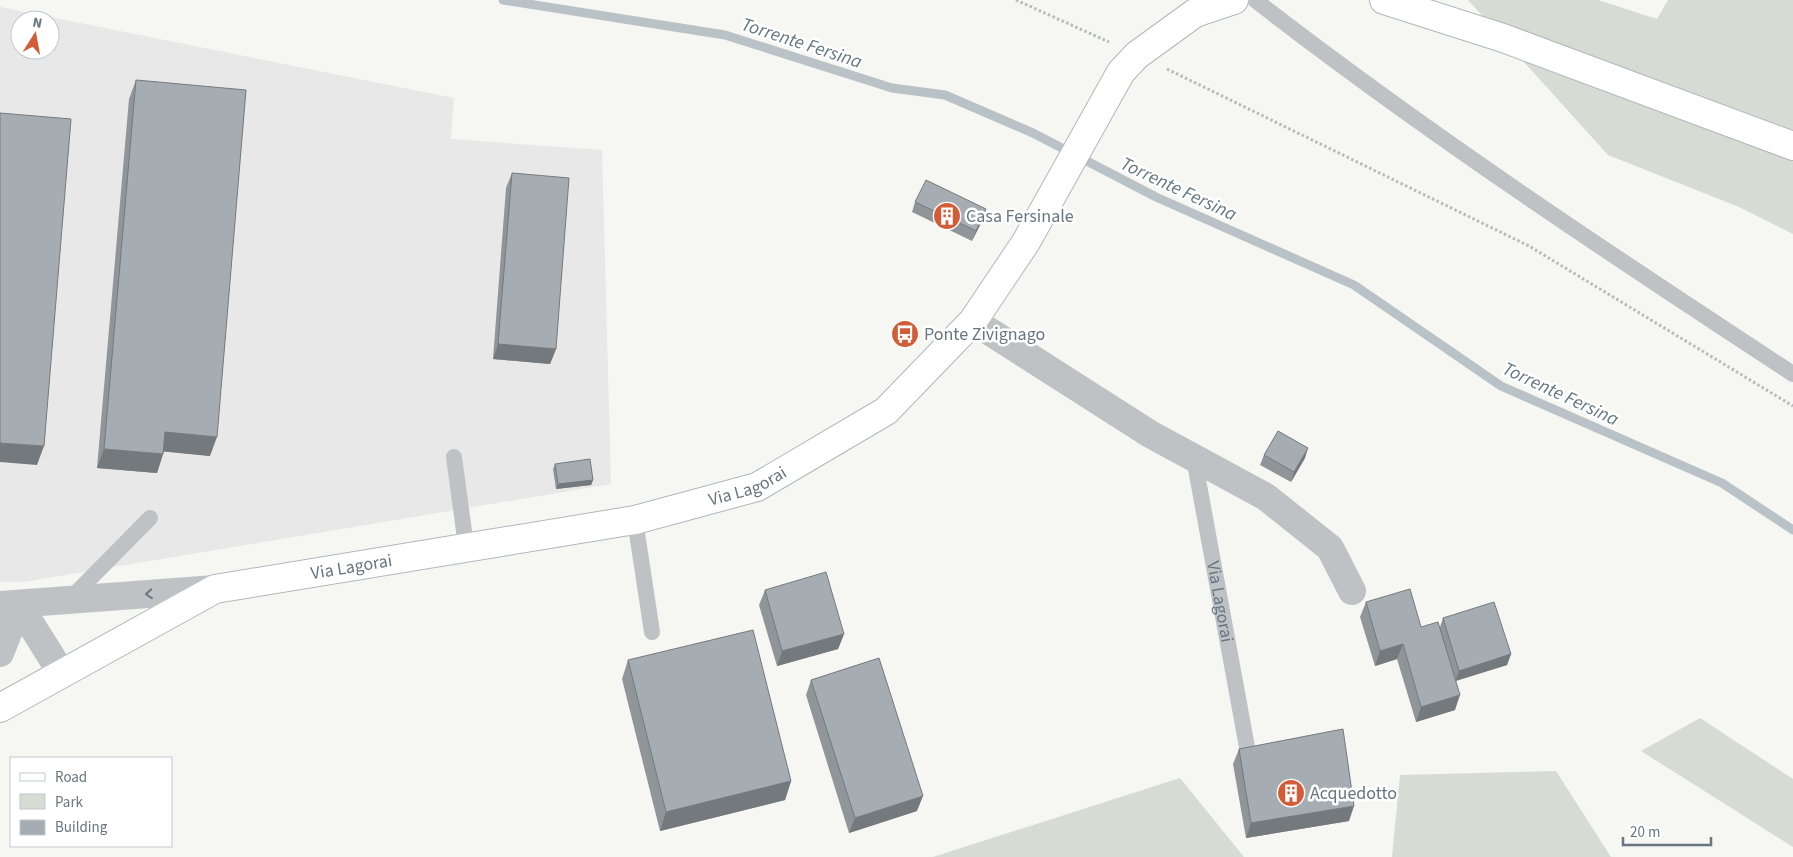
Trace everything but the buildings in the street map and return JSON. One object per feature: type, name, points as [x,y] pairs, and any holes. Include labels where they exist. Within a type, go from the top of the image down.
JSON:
[{"type":"main road","points":[[1129,64],[1195,14],[1234,0]]},
{"type":"main road","points":[[1384,0],[1503,38],[1793,146]]},
{"type":"main road","name":"Via Lagorai","points":[[0,708],[215,588],[636,520],[757,486],[886,411],[973,321],[1026,242],[1129,64]]},
{"type":"street","points":[[973,321],[1150,434],[1266,497],[1330,548],[1352,591]]},
{"type":"street","name":"Via Lagorai","points":[[9,605],[215,588]]},
{"type":"street","points":[[9,605],[62,674]]},
{"type":"street","points":[[0,653],[9,605]]},
{"type":"lane","points":[[1255,0],[1439,137],[1554,217],[1793,374]]},
{"type":"lane","points":[[454,457],[466,546]]},
{"type":"lane","name":"Via Lagorai","points":[[1194,458],[1247,747]]},
{"type":"lane","points":[[68,601],[150,518]]},
{"type":"lane","points":[[636,520],[652,632]]},
{"type":"path","points":[[1016,0],[1129,64],[1529,246],[1793,406]]},
{"type":"shaded area","points":[[0,7],[15,10],[10,10],[10,60],[60,60],[60,19],[454,98],[451,139],[602,150],[611,484],[23,582],[0,582]]},
{"type":"green space","points":[[1468,0],[1598,0],[1657,19],[1668,0],[1793,0],[1793,234],[1739,207],[1608,155]]},
{"type":"green space","points":[[1700,718],[1793,779],[1793,847],[1641,751]]},
{"type":"green space","points":[[1556,771],[1611,857],[1392,857],[1400,775]]},
{"type":"green space","points":[[1180,778],[1244,857],[933,857]]},
{"type":"waterway","name":"Torrente Fersina","points":[[503,0],[725,35],[892,88],[945,95],[1033,133],[1156,197],[1354,285],[1501,386],[1722,483],[1793,530]]},
{"type":"place","name":"Casa Fersinale","points":[[947,216]]},
{"type":"place","name":"Ponte Zivignago","points":[[905,334]]},
{"type":"place","name":"Acquedotto","points":[[1291,793]]}]
